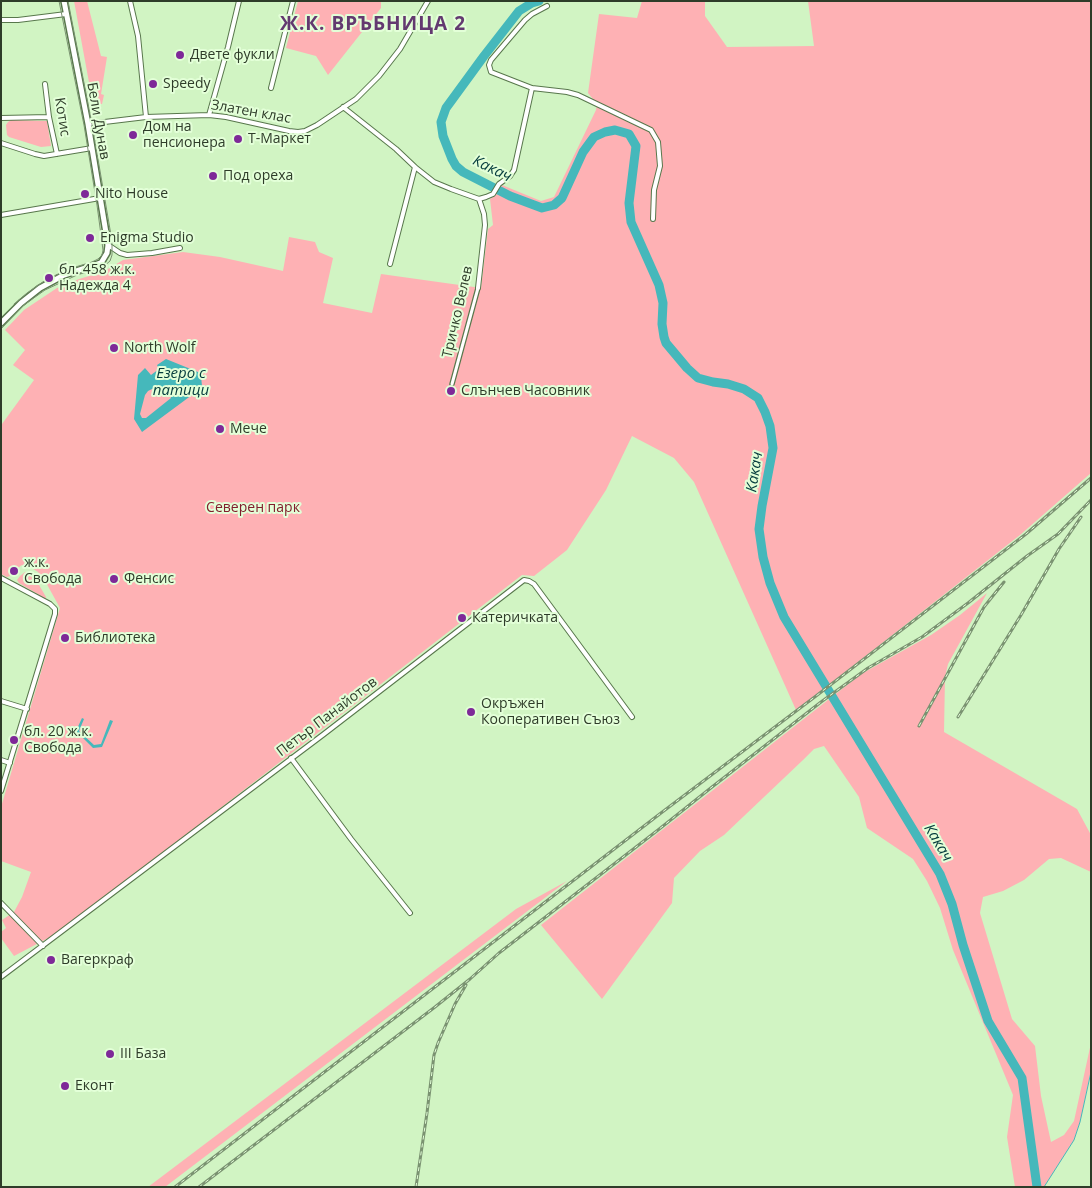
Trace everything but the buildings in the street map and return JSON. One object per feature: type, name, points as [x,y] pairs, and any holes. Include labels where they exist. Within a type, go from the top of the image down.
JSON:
[{"type":"street","name":"Бели Дунав","points":[[64,1],[88,124],[108,245]]},
{"type":"street","points":[[130,1],[138,36],[146,118]]},
{"type":"street","points":[[209,115],[228,50],[239,1]]},
{"type":"street","points":[[271,88],[293,1]]},
{"type":"street","points":[[428,1],[393,59],[364,91],[343,108],[396,149],[434,182],[479,199],[493,194],[499,184],[510,176],[514,170],[532,88]]},
{"type":"street","points":[[547,6],[525,20],[491,60],[489,65],[492,72],[532,88],[578,95],[651,130],[658,142],[660,166],[654,190],[653,219]]},
{"type":"street","points":[[1,20],[18,20],[66,14]]},
{"type":"street","name":"Котис","points":[[45,84],[49,118],[57,154]]},
{"type":"street","name":"Златен клас","points":[[88,124],[146,118],[209,115],[298,132],[317,125],[343,108]]},
{"type":"street","points":[[1,119],[49,118]]},
{"type":"street","points":[[1,143],[44,156],[92,148]]},
{"type":"street","points":[[390,264],[415,167]]},
{"type":"street","points":[[1,215],[100,198]]},
{"type":"street","name":"Тричко Велев","points":[[452,384],[478,288],[485,225],[479,199]]},
{"type":"street","points":[[1,323],[21,303],[40,288],[64,276],[101,263],[106,256],[108,245],[127,255],[180,248]]},
{"type":"street","points":[[1,578],[50,604],[55,609],[54,620],[1,791]]},
{"type":"street","name":"Петър Панайотов","points":[[1,977],[324,734],[524,580],[534,584],[632,717]]},
{"type":"street","points":[[1,701],[27,709]]},
{"type":"street","points":[[291,758],[351,839],[410,913]]},
{"type":"street","points":[[1,760],[10,763]]},
{"type":"street","points":[[1,903],[42,946]]},
{"type":"green space","points":[[74,1],[87,1],[101,56],[107,57],[101,94],[104,95],[102,104],[93,104]]},
{"type":"green space","points":[[298,1],[381,1],[381,8],[328,75],[316,56],[286,48]]},
{"type":"green space","name":"Северен парк","points":[[642,1],[705,1],[705,16],[727,47],[814,46],[808,1],[1091,1],[1091,473],[1020,535],[796,710],[694,482],[674,458],[632,436],[606,490],[567,550],[534,576],[522,575],[52,936],[14,956],[1,938],[1,932],[6,928],[2,920],[14,912],[31,872],[1,861],[1,807],[60,608],[44,579],[30,567],[22,565],[7,577],[1,574],[1,428],[34,380],[13,365],[25,350],[5,330],[24,310],[57,288],[103,272],[123,260],[183,252],[220,257],[283,271],[289,237],[315,242],[319,252],[333,258],[323,303],[372,313],[381,274],[481,288],[488,229],[493,225],[490,199],[496,195],[502,185],[541,201],[554,197],[596,110],[597,104],[588,93],[599,14],[637,18]]},
{"type":"green space","points":[[11,120],[47,121],[51,146],[41,147],[9,137],[6,125]]},
{"type":"green space","points":[[25,572],[35,578],[46,599],[19,583],[17,580]]},
{"type":"green space","points":[[987,593],[948,664],[945,677],[944,732],[1077,809],[1091,835],[1091,872],[1061,858],[1049,859],[1024,880],[1003,891],[983,897],[980,913],[1012,1019],[1035,1046],[1041,1096],[1051,1142],[1064,1135],[1074,1121],[1091,1043],[1091,1070],[1080,1122],[1074,1140],[1044,1187],[1015,1187],[1007,1137],[1013,1095],[953,950],[940,908],[927,881],[913,859],[867,828],[859,797],[824,746],[814,749],[724,835],[700,851],[674,878],[672,903],[602,999],[541,925],[863,673],[931,635]]},
{"type":"green space","points":[[567,881],[165,1187],[148,1187],[516,909]]},
{"type":"water","name":"Езеро с патици","points":[[166,359],[198,372],[201,376],[202,386],[142,432],[134,419],[138,375],[145,368],[151,375],[159,369],[157,365]],"holes":[[[152,389],[170,394],[171,398],[146,418],[142,418],[140,414],[145,395],[148,391]]]},
{"type":"water","points":[[82,718],[84,719],[79,731],[94,745],[101,744],[110,720],[113,721],[102,747],[93,748],[76,731]]},
{"type":"waterway","name":"Какач","points":[[539,1],[519,11],[446,108],[441,122],[443,136],[452,159],[463,172],[510,196],[542,208],[554,205],[562,198],[583,152],[594,137],[615,130],[629,134],[636,146],[629,203],[631,222],[659,285],[663,303],[662,324],[666,343],[698,378],[744,389],[758,398],[765,412],[770,426],[773,448],[759,529],[763,557],[770,583],[784,617],[940,874],[952,904],[963,945],[988,1021],[1022,1078],[1037,1187]]},
{"type":"waterway","points":[[1044,1187],[1074,1140],[1091,1072]]},
{"type":"tram line","points":[[14,304],[47,279],[98,259],[102,255],[103,250],[84,125],[59,1]]},
{"type":"tram line","points":[[1,329],[24,305],[45,290],[77,275],[103,267],[110,261],[112,255],[112,241],[92,124],[68,1]]},
{"type":"railway","points":[[175,1187],[1026,534],[1091,478]]},
{"type":"railway","points":[[199,1187],[435,1007],[499,953],[821,702],[868,668],[922,637],[1058,534],[1091,500]]},
{"type":"railway","points":[[958,717],[1059,549],[1081,517]]},
{"type":"railway","points":[[919,726],[984,607],[1004,582]]},
{"type":"railway","points":[[416,1187],[434,1055],[455,1004],[466,985]]},
{"type":"place","name":"Двете фукли","points":[[180,55]]},
{"type":"place","name":"Speedy","points":[[153,84]]},
{"type":"place","name":"Дом на пенсионера","points":[[133,135]]},
{"type":"place","name":"Т-Маркет","points":[[238,139]]},
{"type":"place","name":"Под ореха","points":[[213,176]]},
{"type":"place","name":"Nito House","points":[[85,194]]},
{"type":"place","name":"Enigma Studio","points":[[90,238]]},
{"type":"place","name":"бл. 458 ж.к. Надежда 4","points":[[49,278]]},
{"type":"place","name":"North Wolf","points":[[114,348]]},
{"type":"place","name":"Слънчев Часовник","points":[[451,391]]},
{"type":"place","name":"Мече","points":[[220,429]]},
{"type":"place","name":"ж.к. Свобода","points":[[14,571]]},
{"type":"place","name":"Фенсис","points":[[114,579]]},
{"type":"place","name":"Катеричката","points":[[462,618]]},
{"type":"place","name":"Библиотека","points":[[65,638]]},
{"type":"place","name":"Окръжен Кооперативен Съюз","points":[[471,712]]},
{"type":"place","name":"бл. 20 ж.к. Свобода","points":[[14,740]]},
{"type":"place","name":"Вагеркраф","points":[[51,960]]},
{"type":"place","name":"III База","points":[[110,1054]]},
{"type":"place","name":"Еконт","points":[[65,1086]]},
{"type":"district","name":"Ж.К. ВРЪБНИЦА 2","points":[[373,25]]}]
